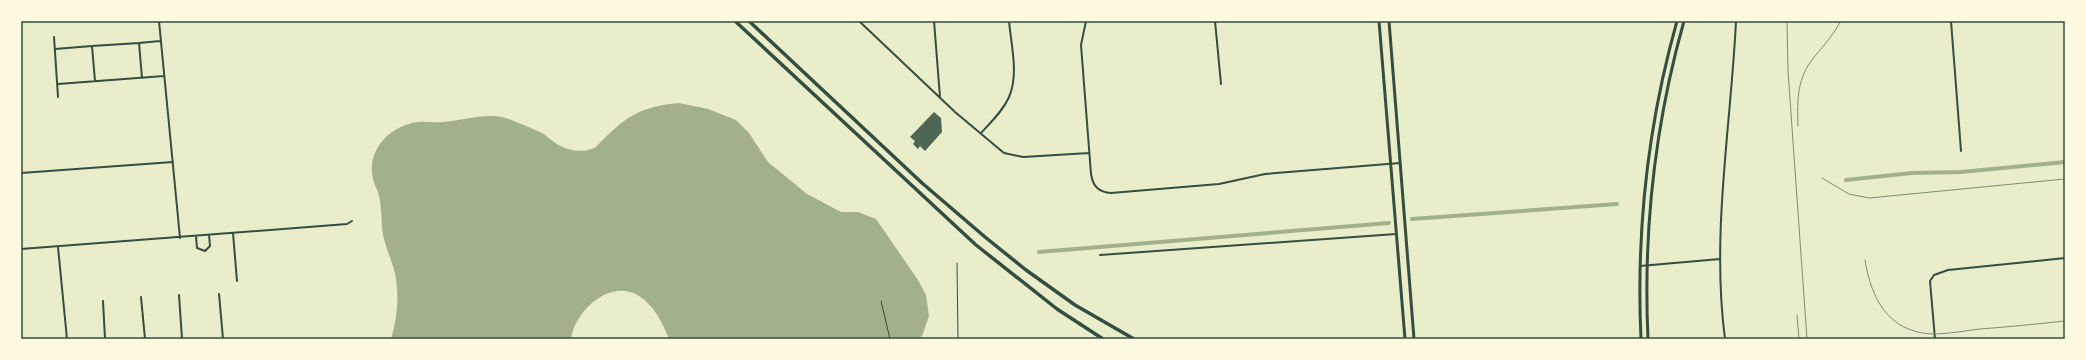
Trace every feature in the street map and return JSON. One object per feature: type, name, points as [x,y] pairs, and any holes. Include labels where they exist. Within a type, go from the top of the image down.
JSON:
[{"type":"highway","points":[[735,21],[976,245],[1057,309],[1103,339]]},
{"type":"highway","points":[[749,21],[922,183],[985,237],[1026,270],[1074,305],[1134,339]]},
{"type":"main road","points":[[1379,21],[1405,339]]},
{"type":"main road","points":[[1389,21],[1414,339]]},
{"type":"main road","points":[[1641,339],[1640,266],[1649,155],[1663,78],[1677,21]]},
{"type":"main road","points":[[1648,339],[1647,265],[1658,142],[1667,92],[1684,21]]},
{"type":"main road","points":[[1384,77],[1393,76]]},
{"type":"main road","points":[[1387,120],[1397,119]]},
{"type":"main road","points":[[1403,312],[1412,311]]},
{"type":"street","points":[[159,21],[180,238]]},
{"type":"street","points":[[859,21],[940,97],[1004,153],[1023,157],[1089,153]]},
{"type":"street","points":[[934,21],[940,97]]},
{"type":"street","points":[[981,133],[1000,112],[1009,98],[1012,89],[1013,62],[1009,21]]},
{"type":"street","points":[[1086,21],[1081,44],[1091,176],[1098,190],[1111,193],[1214,185],[1265,174],[1400,162]]},
{"type":"street","points":[[1215,21],[1221,84]]},
{"type":"street","points":[[1724,339],[1720,259],[1724,175],[1736,21]]},
{"type":"street","points":[[1951,21],[1961,151]]},
{"type":"street","points":[[54,37],[58,97]]},
{"type":"street","points":[[55,49],[161,41]]},
{"type":"street","points":[[140,42],[142,78]]},
{"type":"street","points":[[92,46],[94,81]]},
{"type":"street","points":[[58,84],[164,76]]},
{"type":"street","points":[[21,173],[173,162]]},
{"type":"street","points":[[21,249],[347,224],[352,221]]},
{"type":"street","points":[[233,232],[237,281]]},
{"type":"street","points":[[1100,255],[1396,234]]},
{"type":"street","points":[[196,236],[198,250],[205,250],[210,248],[209,235]]},
{"type":"street","points":[[58,246],[67,339]]},
{"type":"street","points":[[1935,339],[1930,281],[1934,275],[1948,270],[2065,258]]},
{"type":"street","points":[[1640,266],[1720,259]]},
{"type":"street","points":[[219,294],[223,339]]},
{"type":"street","points":[[179,295],[182,339]]},
{"type":"street","points":[[141,297],[145,339]]},
{"type":"street","points":[[103,301],[105,339]]},
{"type":"lane","points":[[957,263],[958,339]]},
{"type":"path","points":[[881,301],[890,339]]},
{"type":"shaded area","points":[[679,103],[708,109],[736,120],[749,133],[768,162],[807,194],[841,212],[858,212],[876,219],[918,280],[926,295],[929,316],[922,336],[917,339],[669,339],[664,327],[649,304],[639,296],[628,292],[617,291],[606,294],[587,308],[579,318],[571,339],[391,339],[397,309],[397,287],[394,268],[383,235],[380,200],[372,169],[375,152],[385,138],[392,132],[400,127],[417,122],[442,122],[495,116],[502,117],[542,133],[564,148],[580,151],[596,147],[623,121],[642,111],[652,107]]},
{"type":"building","points":[[934,112],[941,118],[942,132],[925,151],[920,146],[918,149],[913,144],[915,141],[910,137]]},
{"type":"waterway","points":[[1846,180],[1912,173],[1961,172],[2065,162]]},
{"type":"waterway","points":[[1412,219],[1617,204]]},
{"type":"waterway","points":[[1039,252],[1389,223]]},
{"type":"railway","points":[[1787,21],[1788,71],[1807,339]]},
{"type":"railway","points":[[1798,126],[1798,98],[1801,80],[1809,64],[1841,21]]},
{"type":"railway","points":[[1822,178],[1849,194],[1869,198],[2065,179]]},
{"type":"railway","points":[[1865,260],[1872,287],[1877,300],[1884,310],[1893,320],[1904,327],[1917,332],[1944,334],[2065,321]]},
{"type":"railway","points":[[1797,315],[1799,339]]}]
